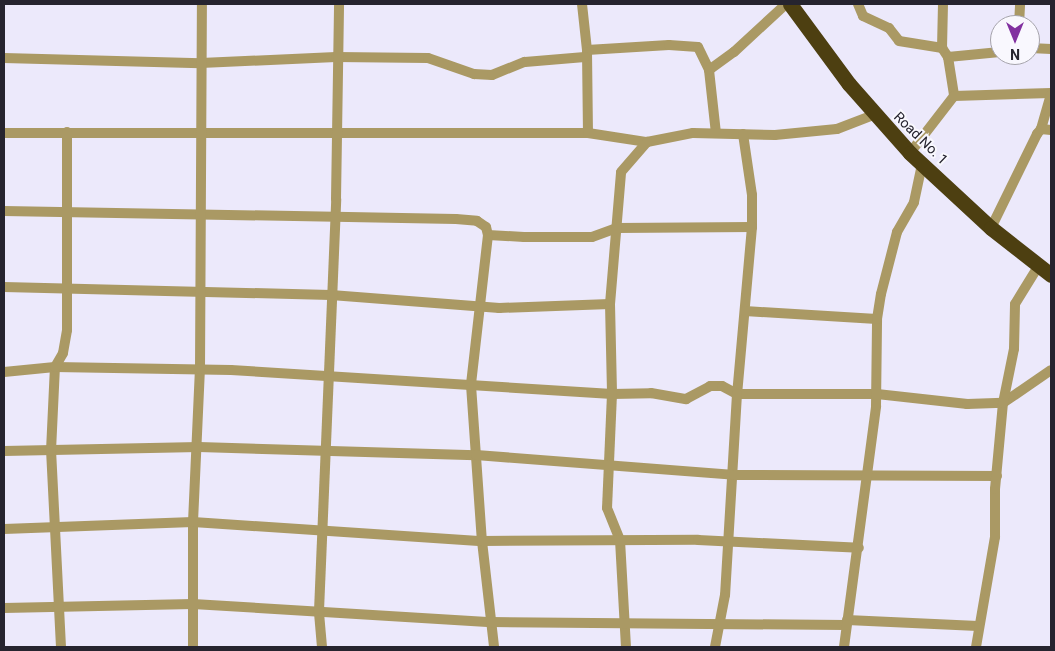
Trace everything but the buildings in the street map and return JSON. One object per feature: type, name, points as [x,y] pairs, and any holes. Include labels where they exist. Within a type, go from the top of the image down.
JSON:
[{"type":"highway","name":"Road No. 1","points":[[790,4],[874,114],[910,153],[991,228],[1051,275]]},
{"type":"street","points":[[193,647],[193,522],[199,448],[199,212],[202,4]]},
{"type":"street","points":[[322,647],[319,611],[321,530],[335,218],[336,57],[339,4]]},
{"type":"street","points":[[582,4],[586,53],[588,133]]},
{"type":"street","points":[[709,70],[734,52],[786,4]]},
{"type":"street","points":[[858,4],[863,16],[889,28],[904,44],[977,56],[990,54]]},
{"type":"street","points":[[910,153],[954,96],[945,52],[943,4]]},
{"type":"street","points":[[4,58],[201,62],[336,57],[428,58],[474,74],[492,75],[525,62],[586,53],[688,45],[698,47],[709,70],[716,134]]},
{"type":"street","points":[[954,96],[1051,94],[1046,130],[991,228]]},
{"type":"street","points":[[4,133],[588,133],[647,142],[693,133],[775,135],[837,129],[874,114]]},
{"type":"street","points":[[61,647],[56,527],[50,451],[56,368],[66,339],[64,287],[67,132]]},
{"type":"street","points":[[714,647],[724,595],[734,474],[737,394],[746,311],[752,227],[752,195],[743,134]]},
{"type":"street","points":[[626,647],[620,540],[607,508],[612,394],[610,304],[621,172],[647,142]]},
{"type":"street","points":[[844,647],[846,622],[859,548],[876,394],[877,319],[898,232],[914,202],[922,164]]},
{"type":"street","points":[[4,211],[199,212],[335,218],[477,221],[486,227],[488,235],[471,384],[482,541],[494,647]]},
{"type":"street","points":[[488,235],[585,238],[617,228],[752,227]]},
{"type":"street","points":[[976,647],[978,626],[995,537],[997,476],[1003,403],[1014,349],[1015,304],[1039,265]]},
{"type":"street","points":[[4,287],[200,290],[331,295],[480,307],[562,308],[610,304]]},
{"type":"street","points":[[746,311],[877,319]]},
{"type":"street","points":[[4,372],[56,368],[200,369],[328,374],[612,394],[651,392],[686,399],[710,386],[722,386],[737,394],[876,394],[967,404],[1003,403],[1051,370]]},
{"type":"street","points":[[4,451],[199,448],[476,455],[610,463],[734,474],[868,473],[997,476]]},
{"type":"street","points":[[4,529],[193,522],[482,541],[620,540],[859,548]]},
{"type":"street","points":[[4,608],[193,604],[491,622],[846,622],[978,626]]}]
